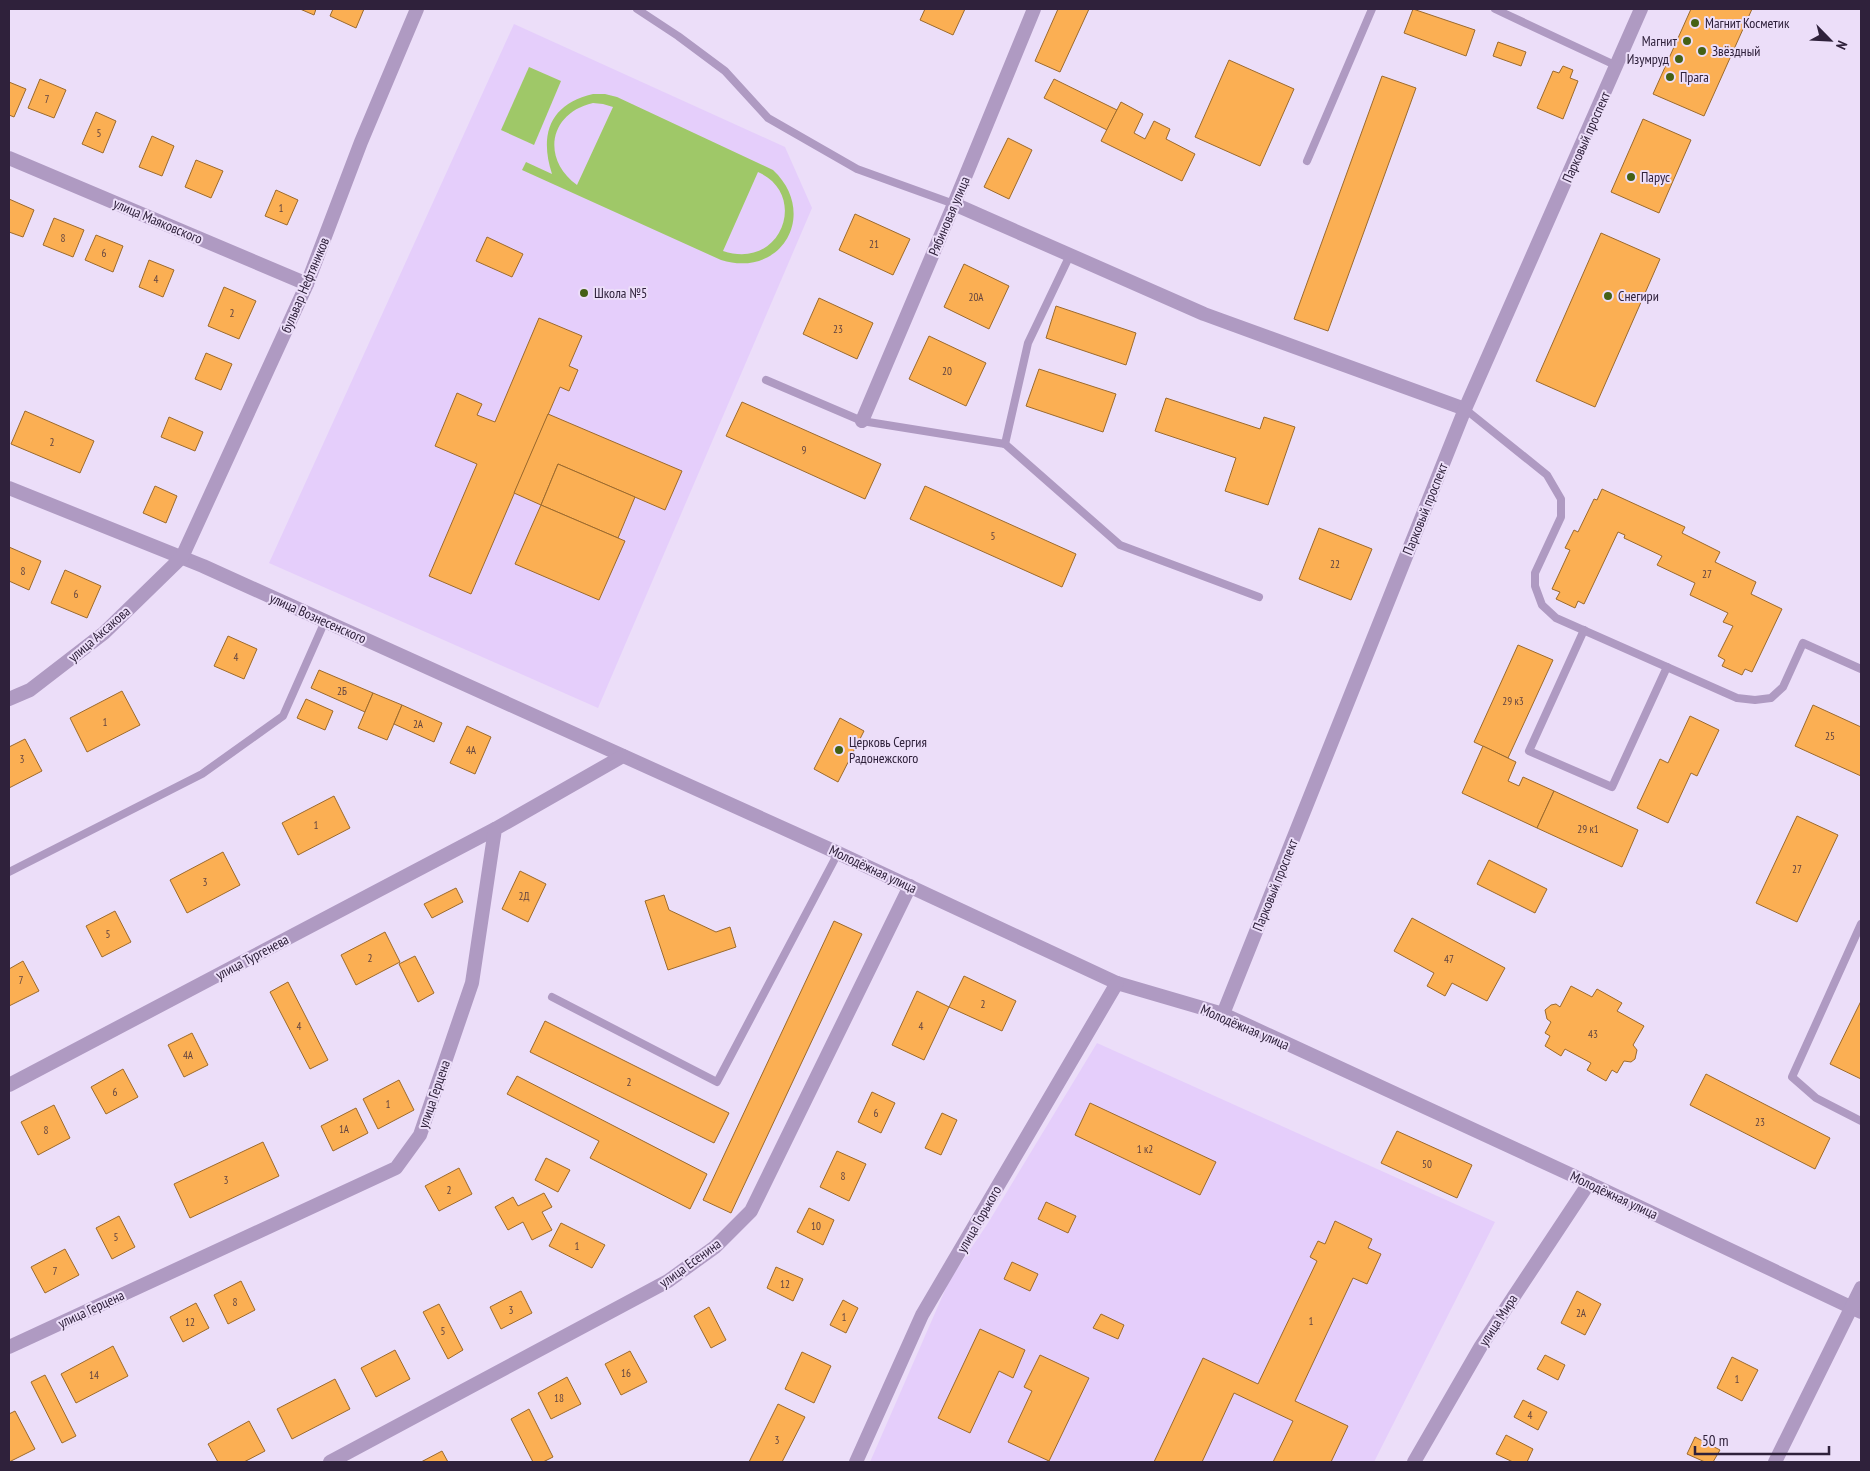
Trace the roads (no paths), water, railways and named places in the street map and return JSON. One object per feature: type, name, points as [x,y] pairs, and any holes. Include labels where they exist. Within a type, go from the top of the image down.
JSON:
[{"type":"street","name":"бульвар Нефтяников","points":[[182,557],[307,284],[361,142],[416,9]]},
{"type":"street","name":"Рябиновая улица","points":[[862,421],[1034,9]]},
{"type":"street","name":"Парковый проспект","points":[[1223,1014],[1465,409],[1641,9]]},
{"type":"street","name":"улица Маяковского","points":[[9,158],[307,284]]},
{"type":"street","points":[[954,204],[1204,314],[1465,409]]},
{"type":"street","name":"улица Вознесенского","points":[[9,488],[182,557],[623,756]]},
{"type":"street","name":"улица Аксакова","points":[[9,700],[30,690],[104,633],[182,557]]},
{"type":"street","points":[[495,829],[623,756]]},
{"type":"street","name":"Молодёжная улица","points":[[623,756],[910,886],[1117,983],[1223,1014],[1589,1183],[1856,1310]]},
{"type":"street","name":"улица Тургенева","points":[[9,1085],[495,829]]},
{"type":"street","name":"улица Герцена","points":[[9,1347],[396,1168],[420,1135],[472,983],[495,829]]},
{"type":"street","name":"улица Есенина","points":[[330,1462],[668,1281],[715,1247],[751,1211],[910,886]]},
{"type":"street","name":"улица Горького","points":[[856,1462],[922,1315],[1117,983]]},
{"type":"street","name":"улица Мира","points":[[1414,1462],[1481,1346],[1589,1183]]},
{"type":"street","points":[[1775,1462],[1856,1310],[1861,1288]]},
{"type":"lane","points":[[636,9],[678,36],[725,71],[768,118],[857,170],[954,204]]},
{"type":"lane","points":[[1307,161],[1372,9]]},
{"type":"lane","points":[[1495,9],[1617,66]]},
{"type":"lane","points":[[1005,444],[1028,342],[1070,255]]},
{"type":"lane","points":[[766,380],[862,421],[1005,444],[1120,546],[1259,598]]},
{"type":"lane","points":[[1465,409],[1547,475],[1561,499],[1561,517],[1535,572],[1535,586],[1542,605],[1556,618],[1737,698],[1755,700],[1771,698],[1783,687],[1803,643],[1861,669]]},
{"type":"lane","points":[[9,872],[202,774],[283,716],[325,621]]},
{"type":"lane","points":[[1584,630],[1529,751],[1612,787],[1667,667]]},
{"type":"lane","points":[[552,996],[717,1082],[838,853]]},
{"type":"lane","points":[[1861,924],[1792,1077],[1816,1098],[1861,1121]]},
{"type":"place","name":"Магнит Косметик","points":[[1695,23]]},
{"type":"place","name":"Магнит","points":[[1687,41]]},
{"type":"place","name":"Звёздный","points":[[1702,51]]},
{"type":"place","name":"Изумруд","points":[[1679,59]]},
{"type":"place","name":"Прага","points":[[1670,77]]},
{"type":"place","name":"Парус","points":[[1631,177]]},
{"type":"place","name":"Школа №5","points":[[584,293]]},
{"type":"place","name":"Снегири","points":[[1608,296]]},
{"type":"place","name":"Церковь Сергия Радонежского","points":[[839,750]]}]
